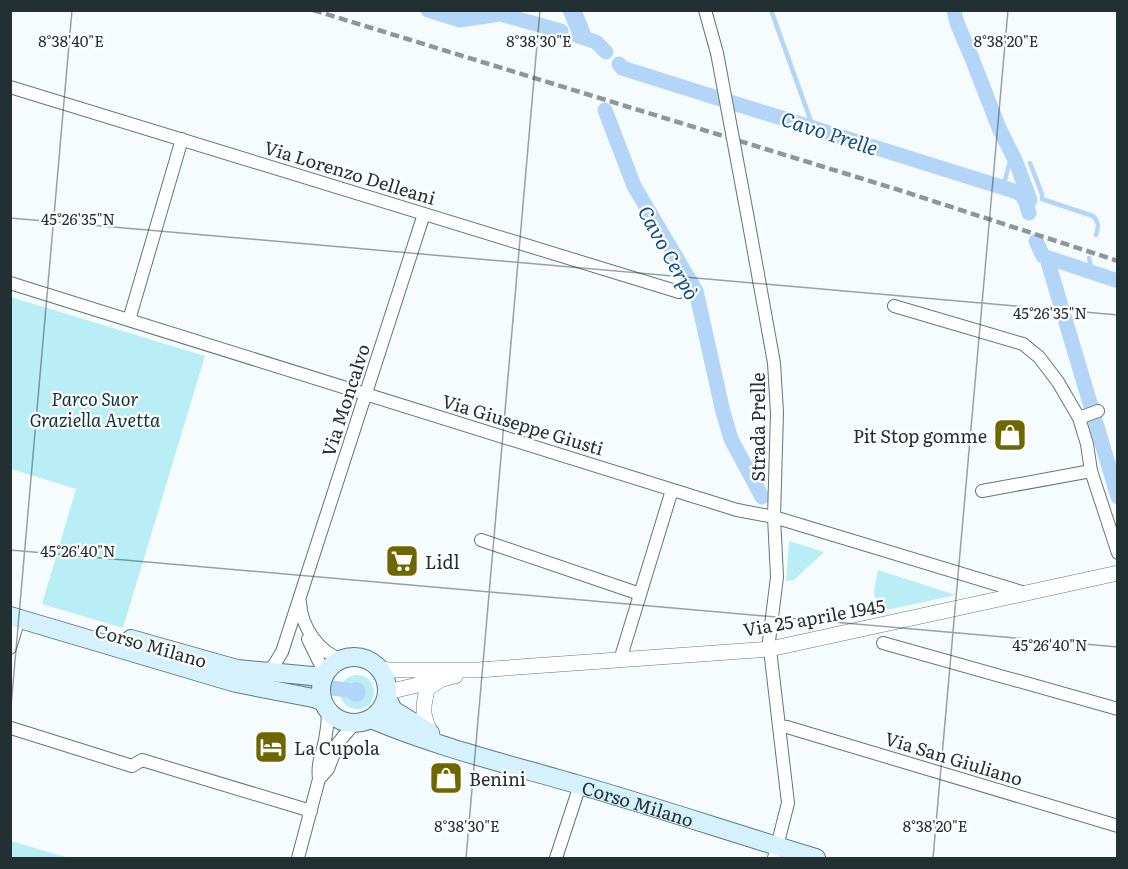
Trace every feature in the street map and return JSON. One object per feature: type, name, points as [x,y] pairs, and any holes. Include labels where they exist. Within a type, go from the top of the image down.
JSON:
[{"type":"main road","points":[[13,613],[230,672],[237,669],[324,675]]},
{"type":"main road","name":"Corso Milano","points":[[13,613],[236,683],[291,694],[325,706]]},
{"type":"main road","points":[[360,657],[379,668],[387,680],[387,695],[381,710],[363,721],[338,719],[325,706],[321,688],[324,675],[331,666],[342,659],[360,657]]},
{"type":"main road","name":"Corso Milano","points":[[387,695],[393,710],[461,750]]},
{"type":"main road","name":"Corso Milano","points":[[363,721],[580,785],[776,853],[816,858]]},
{"type":"street","name":"Strada Prelle","points":[[705,10],[717,53],[774,363],[777,413],[774,517],[777,577],[769,641],[788,802],[776,853]]},
{"type":"street","name":"Via Lorenzo Delleani","points":[[10,87],[679,292]]},
{"type":"street","points":[[129,320],[182,140]]},
{"type":"street","name":"Via Moncalvo","points":[[265,672],[274,665],[282,652],[424,214]]},
{"type":"street","name":"Via Giuseppe Giusti","points":[[10,283],[737,510],[774,517],[1026,594]]},
{"type":"street","points":[[894,306],[1023,344],[1039,357],[1088,415],[1087,444],[1091,471],[1118,553]]},
{"type":"street","points":[[982,491],[1091,471]]},
{"type":"street","points":[[620,660],[672,490]]},
{"type":"street","points":[[481,540],[640,594]]},
{"type":"street","name":"Via 25 aprile 1945","points":[[379,668],[388,670],[478,670],[770,649],[1118,573]]},
{"type":"street","points":[[298,602],[317,648],[324,675]]},
{"type":"street","points":[[10,648],[13,613]]},
{"type":"street","points":[[883,644],[1118,709]]},
{"type":"street","points":[[317,648],[342,659]]},
{"type":"street","name":"Via 25 aprile 1945","points":[[387,695],[409,687],[478,670]]},
{"type":"street","points":[[432,735],[424,714],[424,705],[427,689],[440,679]]},
{"type":"street","points":[[320,779],[318,766],[328,727],[325,706]]},
{"type":"street","points":[[298,858],[320,779],[328,769],[339,743],[363,721]]},
{"type":"street","name":"Via San Giuliano","points":[[779,726],[1118,826]]},
{"type":"street","points":[[11,728],[132,766],[142,760],[311,811]]},
{"type":"street","points":[[556,858],[580,785]]},
{"type":"green space","name":"Parco Suor Graziella Avetta","points":[[11,297],[205,356],[123,628],[42,604],[76,489],[11,469]]},
{"type":"green space","points":[[789,541],[824,552],[794,580],[786,581]]},
{"type":"green space","points":[[878,570],[956,595],[878,612],[874,591]]},
{"type":"green space","points":[[357,675],[369,680],[374,692],[369,704],[357,709],[345,704],[340,692],[345,680]]},
{"type":"green space","points":[[11,841],[69,858],[11,858]]},
{"type":"shaded area","points":[[356,682],[363,685],[366,692],[363,699],[356,702],[349,699],[346,692],[349,685]]},
{"type":"waterway","name":"Cavo Prelle","points":[[428,10],[460,20],[500,14],[561,31]]},
{"type":"waterway","name":"Cavo Cerpò","points":[[570,10],[578,29]]},
{"type":"waterway","points":[[771,10],[813,127]]},
{"type":"waterway","points":[[954,10],[957,23],[1030,200]]},
{"type":"waterway","points":[[570,12],[581,14],[591,39]]},
{"type":"waterway","name":"Cavo Prelle","points":[[578,36],[596,42],[606,52]]},
{"type":"waterway","name":"Cavo Prelle","points":[[619,64],[622,68],[1018,192],[1026,202],[1029,213]]},
{"type":"waterway","name":"Cavo Cerpò","points":[[605,110],[634,186],[696,291],[731,439],[762,497]]},
{"type":"waterway","points":[[1003,187],[1012,154]]},
{"type":"waterway","points":[[1030,163],[1042,199],[1093,216],[1098,225],[1096,235]]},
{"type":"waterway","name":"Cavo Prelle","points":[[1036,241],[1043,256],[1118,281]]},
{"type":"waterway","points":[[1089,258],[1092,272]]},
{"type":"waterway","points":[[1048,262],[1118,497]]},
{"type":"waterway","points":[[304,684],[347,690]]},
{"type":"railway","points":[[313,10],[899,190],[1118,261]]},
{"type":"place","name":"Pit Stop gomme","points":[[1010,435]]},
{"type":"place","name":"Lidl","points":[[402,561]]},
{"type":"place","name":"La Cupola","points":[[271,747]]},
{"type":"place","name":"Benini","points":[[446,778]]}]
